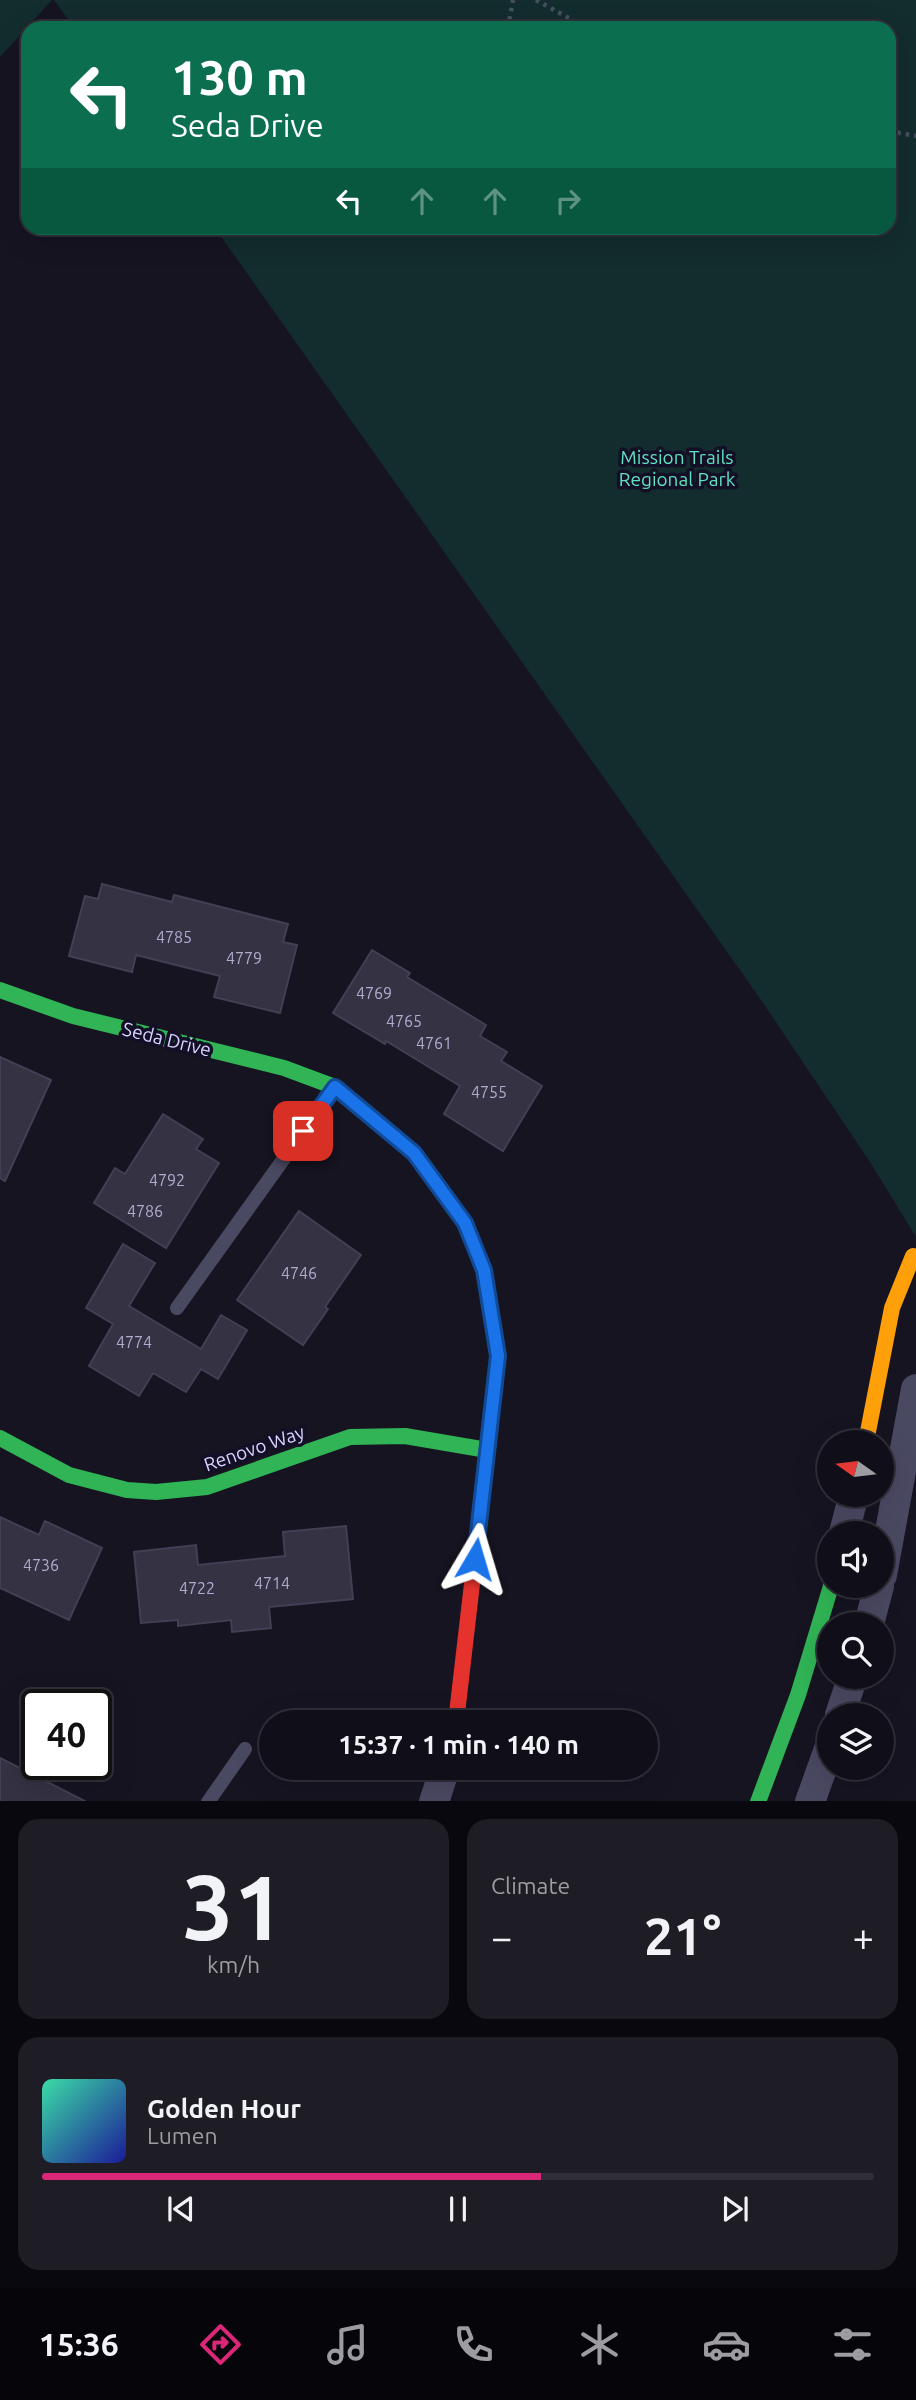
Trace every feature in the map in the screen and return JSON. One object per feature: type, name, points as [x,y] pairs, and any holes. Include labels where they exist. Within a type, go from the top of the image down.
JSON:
[{"type":"street","name":"Seda Drive","points":[[0,990],[72,1016],[284,1068],[335,1087],[414,1153],[465,1223],[484,1270],[498,1356],[457,1710]]},
{"type":"street","points":[[868,1430],[892,1308],[915,1258]]},
{"type":"street","points":[[892,1521],[916,1389]]},
{"type":"street","name":"Renovo Way","points":[[0,1438],[69,1475],[117,1488],[156,1492],[207,1487],[232,1480],[350,1437],[405,1436],[487,1450]]},
{"type":"street","points":[[758,1801],[827,1598]]},
{"type":"street","points":[[434,1801],[440,1780]]},
{"type":"street","points":[[810,1801],[818,1780]]},
{"type":"lane","points":[[177,1308],[335,1087]]},
{"type":"lane","points":[[208,1801],[245,1749]]},
{"type":"path","points":[[509,21],[513,0]]},
{"type":"path","points":[[536,0],[574,21]]},
{"type":"path","points":[[896,132],[916,136]]},
{"type":"green space","points":[[0,0],[52,0],[33,21],[21,21],[21,34],[0,57]]},
{"type":"green space","name":"Mission Trails Regional Park","points":[[54,0],[916,0],[916,1237],[870,1162],[759,997],[220,235],[896,235],[896,21],[69,21]]},
{"type":"building","points":[[102,884],[172,902],[174,895],[288,924],[283,942],[297,945],[280,1013],[214,997],[220,976],[136,955],[132,972],[69,956],[85,896],[98,899]]},
{"type":"building","points":[[372,950],[410,973],[407,977],[486,1025],[480,1036],[507,1052],[501,1061],[542,1086],[503,1151],[444,1114],[460,1086],[386,1041],[385,1044],[333,1013]]},
{"type":"building","points":[[0,1057],[51,1080],[5,1181],[0,1178]]},
{"type":"building","points":[[163,1114],[203,1139],[196,1149],[219,1163],[166,1248],[94,1203],[115,1168],[125,1174]]},
{"type":"building","points":[[299,1211],[361,1255],[303,1345],[237,1300]]},
{"type":"building","points":[[123,1244],[155,1263],[129,1306],[201,1349],[221,1315],[247,1330],[218,1379],[201,1369],[186,1392],[153,1373],[139,1396],[89,1366],[113,1324],[86,1308]]},
{"type":"building","points":[[0,1517],[39,1535],[45,1521],[102,1548],[69,1620],[0,1588]]},
{"type":"building","points":[[346,1526],[353,1599],[269,1607],[271,1628],[232,1632],[231,1620],[178,1626],[178,1620],[141,1623],[134,1552],[196,1545],[198,1565],[285,1556],[283,1532]]},
{"type":"building","points":[[0,1758],[21,1769],[21,1780],[43,1780],[85,1801],[0,1801]]},
{"type":"traffic: fast","points":[[0,990],[73,1016],[284,1068],[335,1087],[414,1153],[465,1223],[484,1270],[498,1356],[492,1411]]},
{"type":"traffic: fast","points":[[0,1438],[69,1475],[127,1490],[156,1492],[207,1487],[350,1437],[405,1436],[487,1450]]},
{"type":"traffic: fast","points":[[758,1801],[798,1695],[827,1598]]},
{"type":"traffic: slow","points":[[868,1430],[892,1308],[913,1256]]},
{"type":"traffic: jam","points":[[457,1710],[492,1411]]},
{"type":"route","points":[[303,1131],[335,1087],[414,1153],[465,1223],[484,1270],[498,1356],[475,1559]]}]
